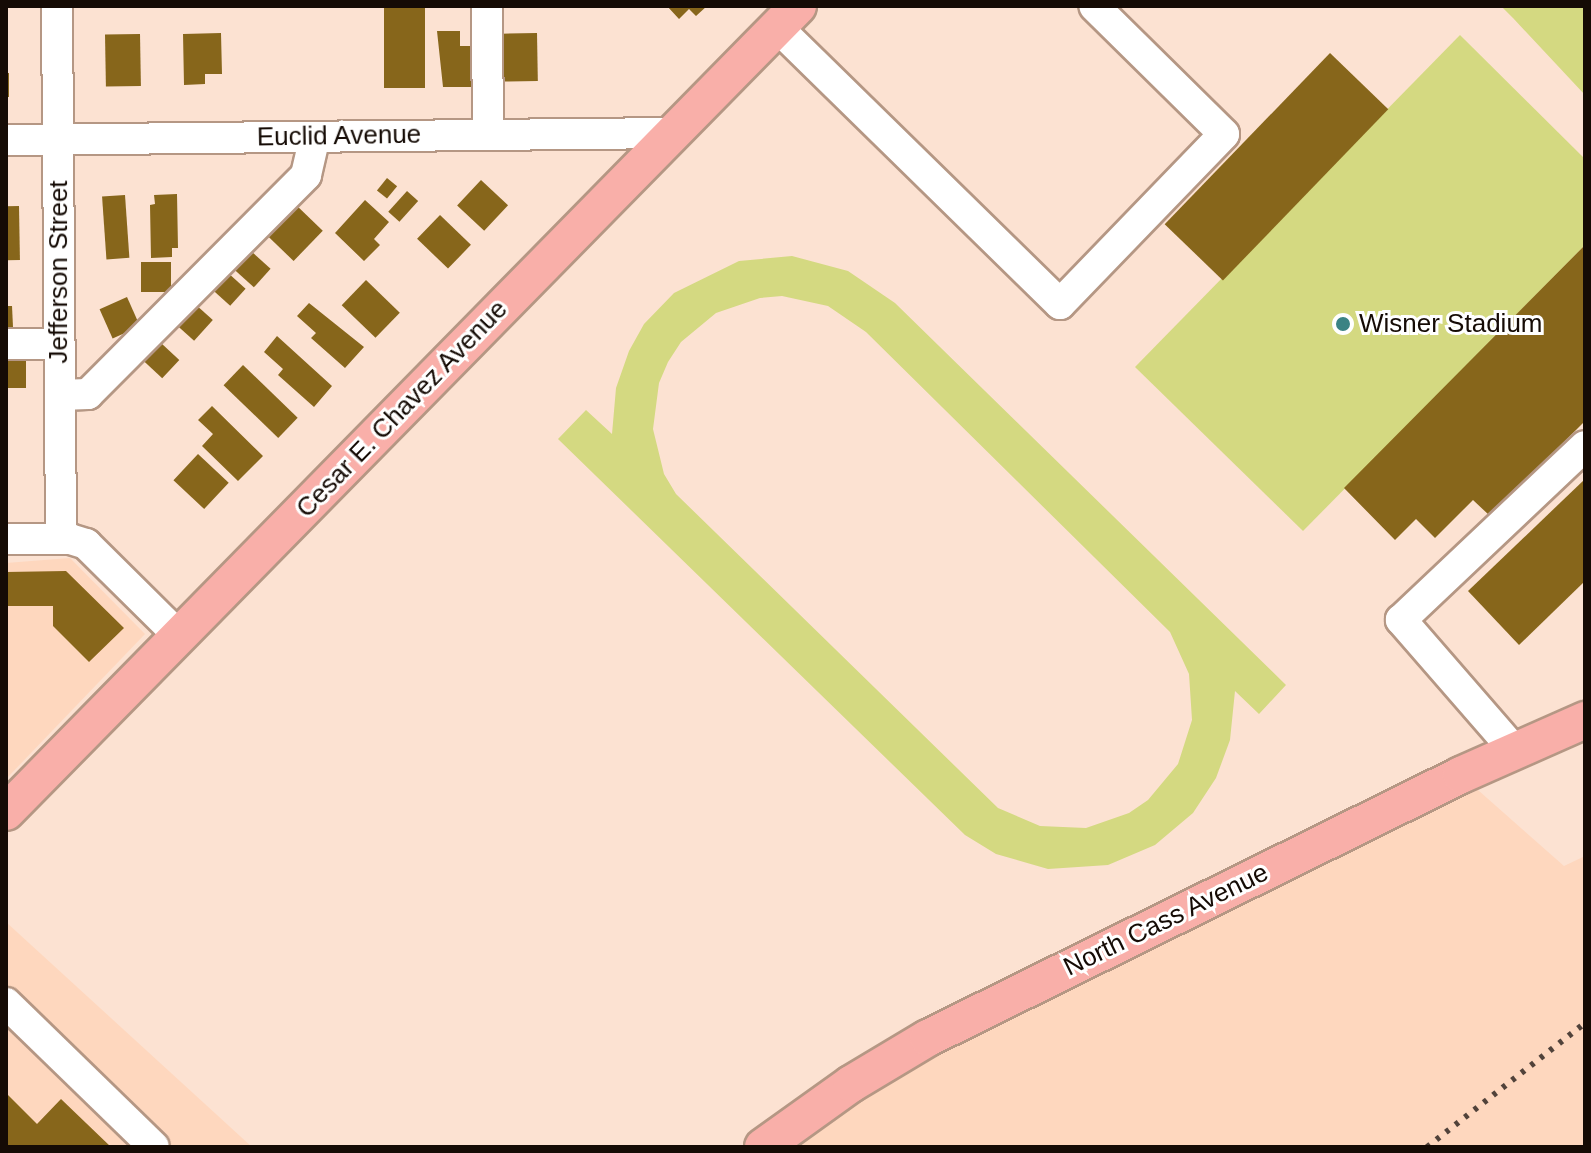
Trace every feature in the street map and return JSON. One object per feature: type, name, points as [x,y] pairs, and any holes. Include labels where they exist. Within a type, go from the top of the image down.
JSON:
[{"type":"main road","name":"Cesar E. Chavez Avenue","points":[[6,812],[787,17]]},
{"type":"main road","name":"North Cass Avenue","points":[[763,1147],[851,1084],[928,1038],[1515,751],[1585,720]]},
{"type":"street","name":"Jefferson Street","points":[[57,6],[61,539]]},
{"type":"street","points":[[487,6],[488,135]]},
{"type":"street","points":[[787,17],[1060,304],[1224,134],[1094,6]]},
{"type":"street","name":"Euclid Avenue","points":[[6,140],[673,133]]},
{"type":"street","points":[[60,395],[88,394],[306,175],[315,137]]},
{"type":"street","points":[[6,344],[59,344]]},
{"type":"street","points":[[1515,751],[1401,620],[1585,446]]},
{"type":"street","points":[[6,539],[61,539],[86,544],[179,636]]},
{"type":"street","points":[[6,1003],[154,1147]]},
{"type":"shaded area","points":[[70,558],[145,634],[6,779],[6,563]]},
{"type":"shaded area","points":[[1461,775],[1564,866],[1585,856],[1585,1147],[763,1147],[785,1130]]},
{"type":"shaded area","points":[[6,922],[252,1147],[6,1147]]},
{"type":"green space","points":[[1501,6],[1585,6],[1585,95],[1513,18]]},
{"type":"green space","name":"Wisner Stadium","points":[[1460,35],[1585,159],[1585,245],[1303,531],[1135,367]]},
{"type":"green space","points":[[792,256],[848,271],[895,303],[1286,685],[1259,714],[1235,691],[1230,740],[1216,778],[1193,813],[1155,845],[1108,865],[1048,869],[996,854],[965,835],[558,439],[586,410],[612,434],[616,388],[629,351],[644,324],[674,293],[739,261]],"holes":[[[782,296],[828,306],[866,332],[1170,632],[1189,674],[1192,720],[1178,764],[1148,800],[1129,813],[1086,828],[1040,826],[998,808],[676,494],[664,474],[653,429],[659,383],[681,342],[716,313],[760,298]]]},
{"type":"building","points":[[384,6],[425,6],[425,88],[384,88]]},
{"type":"building","points":[[667,6],[707,6],[696,16],[689,9],[679,19]]},
{"type":"building","points":[[437,31],[460,31],[460,46],[476,46],[476,87],[443,87]]},
{"type":"building","points":[[221,33],[222,74],[205,74],[205,84],[184,85],[183,34]]},
{"type":"building","points":[[537,33],[538,81],[502,82],[501,34]]},
{"type":"building","points":[[140,34],[141,86],[106,87],[105,35]]},
{"type":"building","points":[[1330,53],[1388,109],[1223,280],[1165,224]]},
{"type":"building","points":[[6,73],[9,73],[9,97],[6,97]]},
{"type":"building","points":[[387,178],[397,186],[387,199],[377,190]]},
{"type":"building","points":[[481,180],[508,205],[484,231],[457,206]]},
{"type":"building","points":[[407,191],[418,201],[399,222],[388,212]]},
{"type":"building","points":[[177,194],[178,248],[172,248],[172,257],[151,258],[150,205],[155,204],[154,195]]},
{"type":"building","points":[[125,195],[129,258],[106,259],[102,197]]},
{"type":"building","points":[[365,200],[389,222],[374,239],[380,245],[364,261],[335,233]]},
{"type":"building","points":[[294,203],[323,231],[294,261],[265,233]]},
{"type":"building","points":[[6,206],[19,206],[20,260],[7,260]]},
{"type":"building","points":[[440,215],[471,245],[448,269],[417,239]]},
{"type":"building","points":[[1585,245],[1585,421],[1490,516],[1473,500],[1435,538],[1416,519],[1395,540],[1344,488]]},
{"type":"building","points":[[252,252],[271,269],[254,287],[235,271]]},
{"type":"building","points":[[141,262],[171,262],[171,292],[141,292]]},
{"type":"building","points":[[227,272],[246,289],[230,306],[212,289]]},
{"type":"building","points":[[366,280],[400,313],[375,338],[342,305]]},
{"type":"building","points":[[127,297],[140,326],[113,338],[100,309]]},
{"type":"building","points":[[309,303],[364,347],[345,368],[311,338],[316,333],[297,316]]},
{"type":"building","points":[[195,304],[213,320],[194,341],[176,325]]},
{"type":"building","points":[[6,306],[12,306],[13,327],[6,327]]},
{"type":"building","points":[[277,336],[332,386],[314,407],[278,375],[283,369],[264,352]]},
{"type":"building","points":[[161,343],[179,360],[162,378],[144,361]]},
{"type":"building","points":[[6,361],[26,361],[26,388],[6,388]]},
{"type":"building","points":[[243,365],[298,418],[278,438],[224,385]]},
{"type":"building","points":[[212,406],[263,456],[238,481],[202,446],[213,434],[198,420]]},
{"type":"building","points":[[198,454],[229,483],[204,509],[173,480]]},
{"type":"building","points":[[1585,479],[1585,581],[1519,645],[1468,591]]},
{"type":"building","points":[[66,571],[124,628],[89,662],[53,626],[53,606],[6,606],[6,572]]},
{"type":"building","points":[[6,1093],[37,1124],[61,1099],[111,1147],[6,1147]]},
{"type":"railway","points":[[1427,1147],[1585,1023]]},
{"type":"place","name":"Wisner Stadium","points":[[1343,324]]}]
